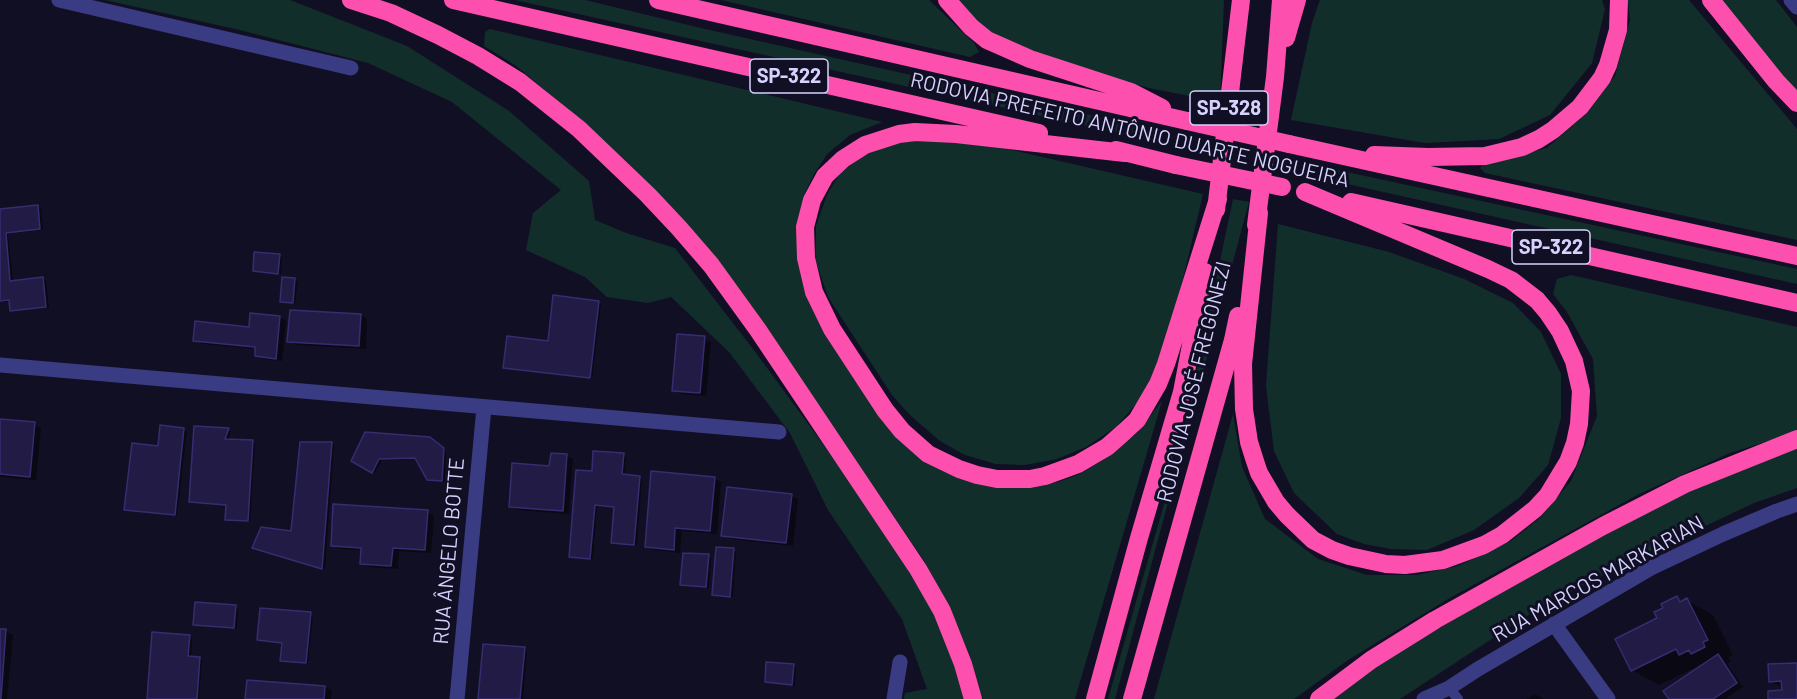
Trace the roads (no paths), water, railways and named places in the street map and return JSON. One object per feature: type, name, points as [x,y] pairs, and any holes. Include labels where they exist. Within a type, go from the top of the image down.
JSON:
[{"type":"highway","points":[[351,0],[391,13],[438,35],[520,82],[579,129],[679,228],[711,265],[758,330],[918,569],[942,611],[963,664],[973,699]]},
{"type":"highway","name":"RODOVIA PREFEITO ANTÔNIO DUARTE NOGUEIRA","points":[[453,0],[1176,165],[1797,303]]},
{"type":"highway","name":"RODOVIA PREFEITO ANTÔNIO DUARTE NOGUEIRA","points":[[658,0],[1323,152],[1797,256]]},
{"type":"highway","points":[[947,0],[971,27],[987,40],[1029,59],[1131,92],[1187,121]]},
{"type":"highway","name":"RODOVIA JOSÉ FREGONEZI","points":[[1132,699],[1233,340],[1258,213],[1275,77],[1281,0]]},
{"type":"highway","points":[[1275,77],[1297,0]]},
{"type":"highway","points":[[1323,152],[1470,157],[1505,152],[1539,139],[1573,113],[1602,78],[1618,30],[1619,0]]},
{"type":"highway","points":[[1711,0],[1776,81],[1797,103]]},
{"type":"highway","name":"RODOVIA JOSÉ FREGONEZI","points":[[1095,699],[1182,392],[1218,199],[1240,6]]},
{"type":"highway","points":[[1125,153],[956,134],[915,132],[899,134],[865,145],[843,159],[825,176],[812,200],[805,227],[806,258],[814,292],[832,329],[885,410],[902,431],[928,454],[959,470],[977,476],[997,479],[1030,479],[1078,464],[1107,447],[1137,420],[1158,384],[1218,199]]},
{"type":"highway","points":[[1258,213],[1243,364],[1244,409],[1249,442],[1259,473],[1276,502],[1313,540],[1349,556],[1386,564],[1405,565],[1443,560],[1502,536],[1535,509],[1548,495],[1568,462],[1575,443],[1581,391],[1574,361],[1560,331],[1537,300],[1511,280],[1488,268],[1305,192]]},
{"type":"highway","points":[[1319,699],[1371,660],[1435,620],[1603,526],[1685,484],[1797,439]]},
{"type":"street","points":[[59,0],[351,68]]},
{"type":"street","points":[[1791,0],[1797,7]]},
{"type":"street","points":[[0,365],[779,432]]},
{"type":"street","name":"RUA ÂNGELO BOTTE","points":[[457,699],[483,407]]},
{"type":"street","name":"RUA MARCOS MARKARIAN","points":[[1424,699],[1453,693],[1554,624],[1651,568],[1723,534],[1797,504]]},
{"type":"street","points":[[1554,624],[1608,699]]},
{"type":"street","points":[[894,699],[900,662]]}]
